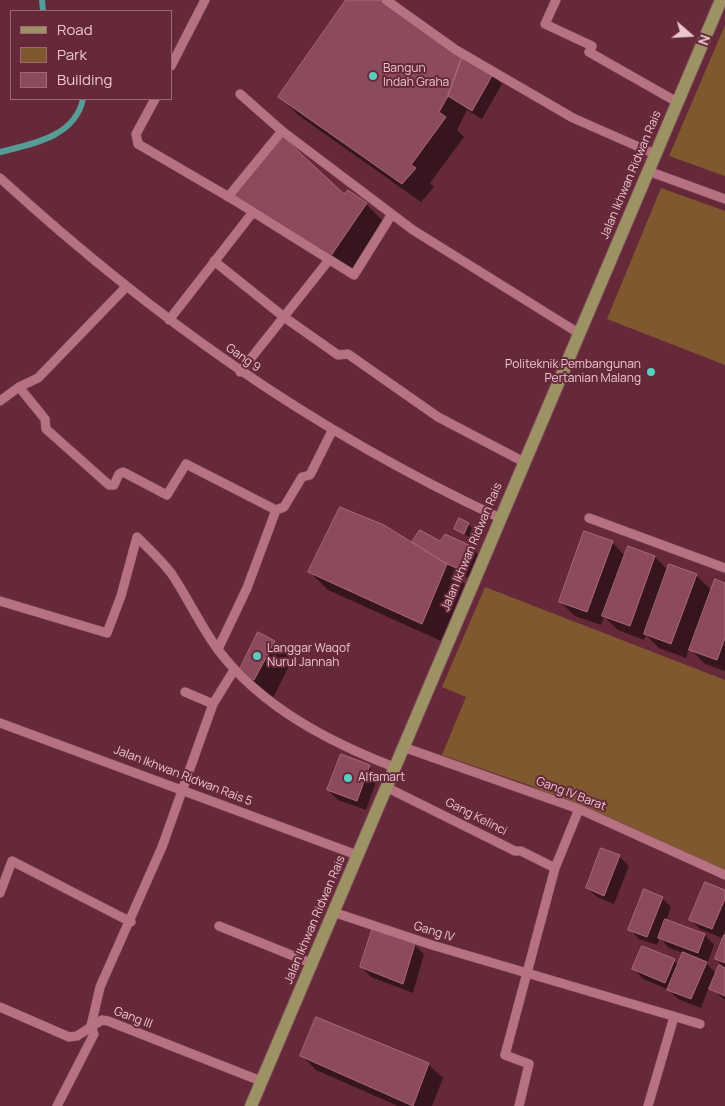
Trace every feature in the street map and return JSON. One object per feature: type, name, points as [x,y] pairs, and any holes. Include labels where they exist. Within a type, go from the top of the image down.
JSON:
[{"type":"main road","name":"Jalan Ikhwan Ridwan Rais","points":[[251,1106],[721,0]]},
{"type":"street","points":[[172,64],[206,0]]},
{"type":"street","points":[[386,0],[456,50],[573,118],[655,154]]},
{"type":"street","points":[[556,0],[544,24],[592,46],[589,52],[677,102]]},
{"type":"street","points":[[240,94],[282,131],[413,230],[580,334]]},
{"type":"street","points":[[153,100],[136,134],[138,144],[354,275],[392,214]]},
{"type":"street","points":[[228,197],[282,131]]},
{"type":"street","points":[[648,171],[725,199]]},
{"type":"street","name":"Gang 9","points":[[0,178],[54,227],[126,287],[240,372],[332,431],[403,470],[500,518]]},
{"type":"street","points":[[169,320],[252,212]]},
{"type":"street","points":[[240,372],[329,260]]},
{"type":"street","points":[[214,261],[284,316],[338,355],[348,354],[438,417],[524,462]]},
{"type":"street","points":[[0,401],[19,387],[38,378],[126,287]]},
{"type":"street","points":[[19,387],[45,419],[46,429],[110,485],[114,484],[119,474],[123,472],[167,495],[186,464],[276,510],[284,507],[302,477],[310,474],[332,431]]},
{"type":"street","points":[[218,649],[247,588],[276,510]]},
{"type":"street","points":[[589,518],[725,568]]},
{"type":"street","points":[[0,601],[107,633],[122,596],[137,537],[171,574],[218,649],[234,670],[261,694],[293,716],[332,739],[394,767]]},
{"type":"street","points":[[57,1106],[94,1034],[91,1026],[100,987],[131,922],[162,847],[213,704],[234,670]]},
{"type":"street","points":[[185,692],[213,704]]},
{"type":"street","name":"Jalan Ikhwan Ridwan Rais 5","points":[[0,723],[358,855]]},
{"type":"street","name":"Gang IV Barat","points":[[403,747],[578,809],[725,875]]},
{"type":"street","name":"Gang Kelinci","points":[[386,787],[515,851],[520,851],[555,868]]},
{"type":"street","points":[[518,1106],[529,1064],[505,1054],[555,868],[578,809]]},
{"type":"street","points":[[0,893],[12,861],[131,922]]},
{"type":"street","name":"Gang IV","points":[[333,912],[432,945],[700,1024]]},
{"type":"street","points":[[219,926],[312,963]]},
{"type":"street","name":"Gang III","points":[[0,1007],[69,1037],[77,1036],[102,1020],[108,1021],[261,1081]]},
{"type":"street","points":[[648,1106],[674,1017]]},
{"type":"green space","points":[[725,25],[725,176],[669,156]]},
{"type":"green space","points":[[661,188],[725,211],[725,365],[607,319]]},
{"type":"green space","points":[[485,587],[725,680],[725,871],[529,785],[442,755],[466,697],[442,687]]},
{"type":"building","name":"Bangun Indah Graha","points":[[346,0],[382,0],[462,57],[448,96],[439,112],[446,117],[411,165],[416,168],[402,184],[278,97]]},
{"type":"building","points":[[462,57],[493,74],[472,111],[448,96]]},
{"type":"building","points":[[284,138],[344,194],[348,190],[367,203],[330,257],[233,197]]},
{"type":"building","points":[[340,507],[384,525],[447,564],[422,624],[308,572]]},
{"type":"building","points":[[459,518],[469,523],[464,534],[454,529]]},
{"type":"building","points":[[420,530],[440,541],[445,534],[473,547],[463,571],[447,564],[412,542]]},
{"type":"building","points":[[584,531],[613,541],[587,612],[559,602]]},
{"type":"building","points":[[628,546],[655,556],[630,626],[602,616]]},
{"type":"building","points":[[669,564],[697,574],[671,644],[644,634]]},
{"type":"building","points":[[715,579],[725,583],[725,638],[717,660],[689,650]]},
{"type":"building","name":"Langgar Waqof Nurul Jannah","points":[[258,632],[275,641],[254,680],[239,671]]},
{"type":"building","name":"Alfamart","points":[[341,754],[370,765],[357,801],[327,790]]},
{"type":"building","points":[[601,848],[620,855],[604,896],[586,888]]},
{"type":"building","points":[[705,882],[725,890],[725,899],[712,929],[689,920]]},
{"type":"building","points":[[644,889],[663,897],[647,937],[628,930]]},
{"type":"building","points":[[665,919],[705,934],[698,953],[658,938]]},
{"type":"building","points":[[372,930],[415,944],[403,984],[360,967]]},
{"type":"building","points":[[725,936],[725,963],[715,959]]},
{"type":"building","points":[[642,946],[675,959],[665,983],[632,969]]},
{"type":"building","points":[[683,952],[707,962],[691,999],[667,990]]},
{"type":"building","points":[[719,965],[725,968],[725,996],[709,989]]},
{"type":"building","points":[[316,1017],[429,1063],[413,1106],[300,1056]]},
{"type":"waterway","points":[[42,0],[43,10]]},
{"type":"waterway","points":[[0,152],[51,137],[71,122],[78,112],[83,100]]},
{"type":"place","name":"Bangun Indah Graha","points":[[373,76]]},
{"type":"place","name":"Politeknik Pembangunan Pertanian Malang","points":[[651,372]]},
{"type":"place","name":"Langgar Waqof Nurul Jannah","points":[[257,656]]},
{"type":"place","name":"Alfamart","points":[[348,778]]}]
